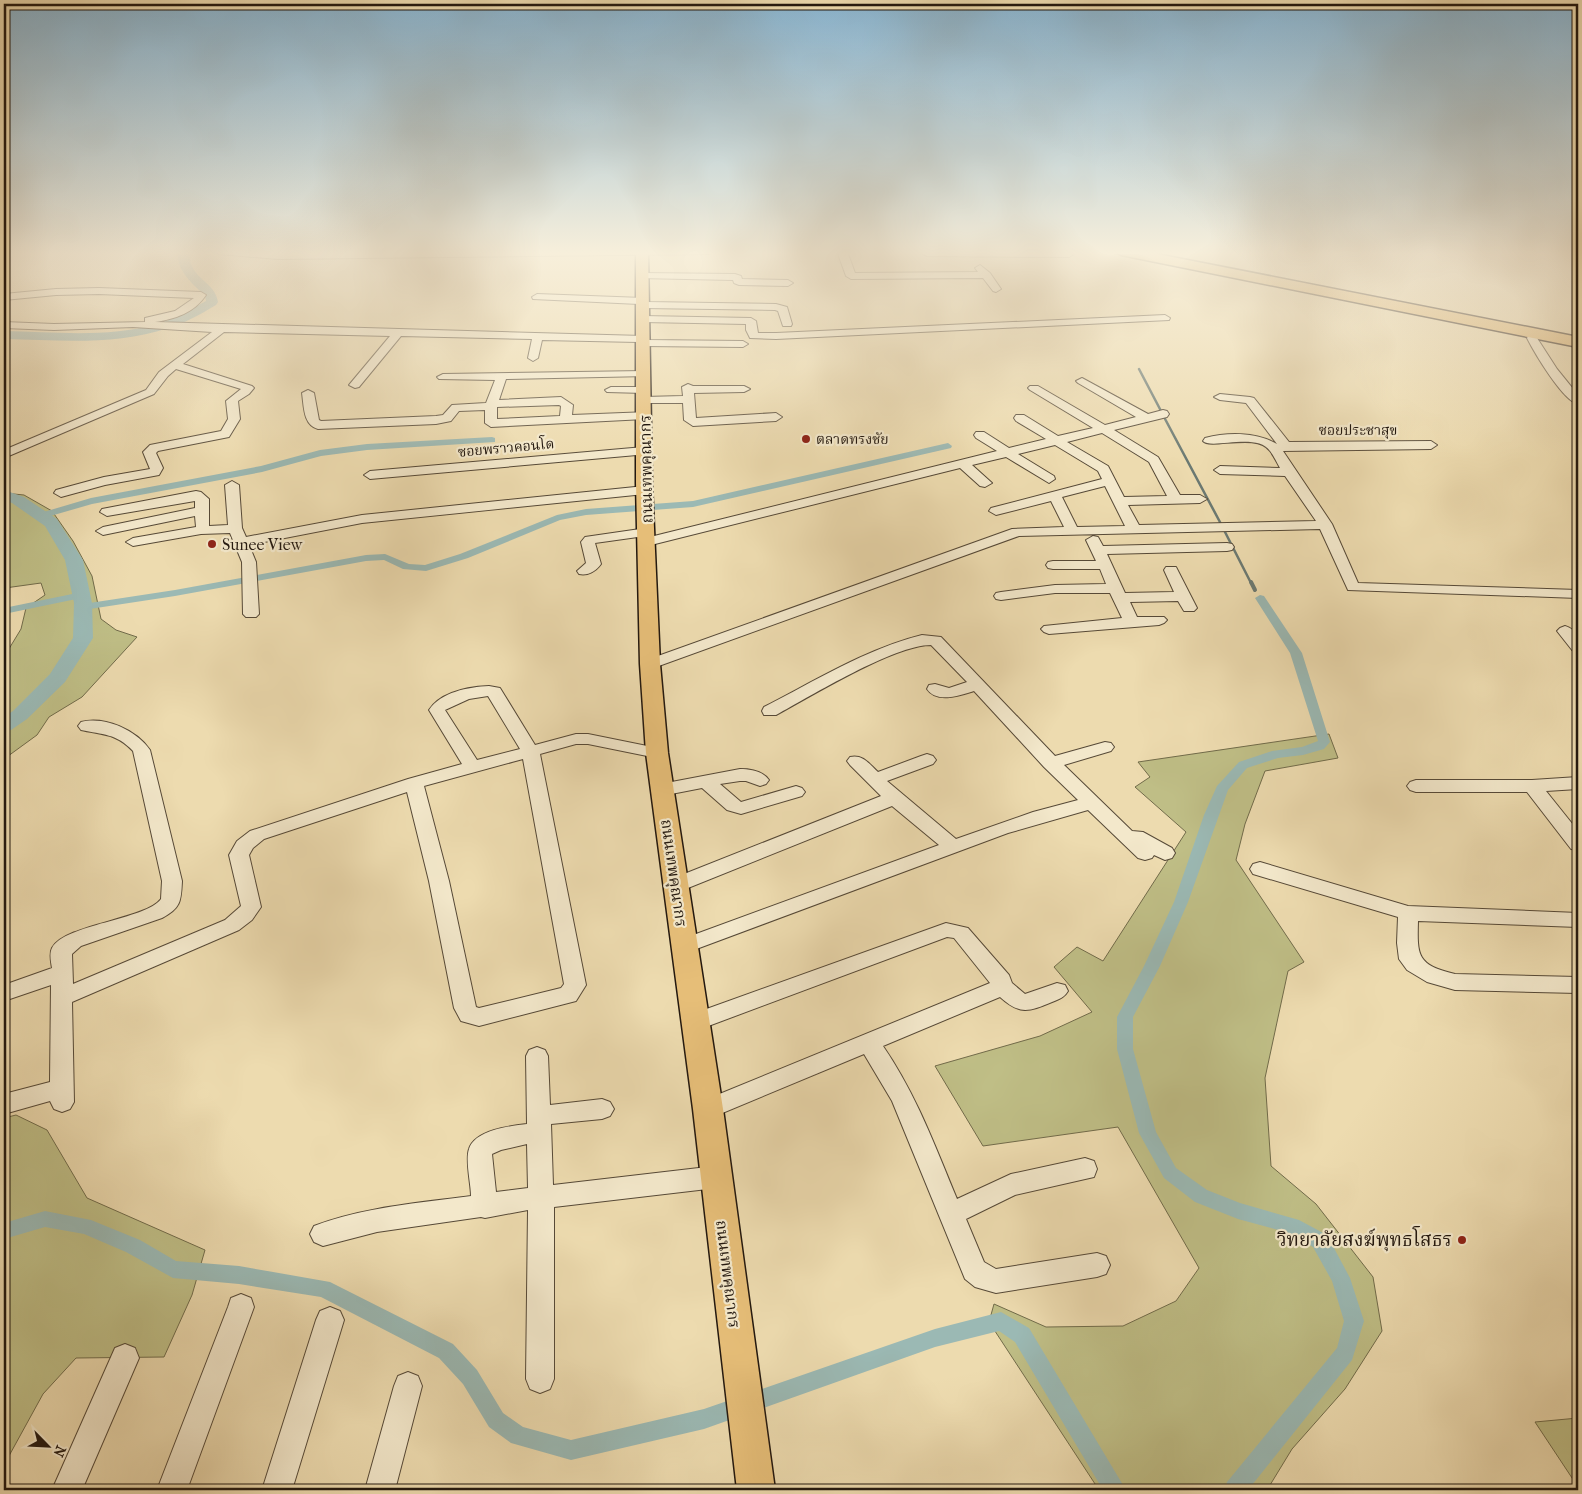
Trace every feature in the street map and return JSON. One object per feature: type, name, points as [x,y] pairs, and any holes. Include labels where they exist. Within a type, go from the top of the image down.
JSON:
[{"type":"highway","points":[[1479,321],[1578,342]]},
{"type":"highway","points":[[1505,321],[1578,334]]},
{"type":"main road","name":"ถนนเทพคุณากร","points":[[643,321],[644,451],[650,664],[657,753],[708,1109],[756,1490]]},
{"type":"street","points":[[94,325],[111,321]]},
{"type":"street","points":[[4,325],[54,327],[132,324],[185,328],[538,336],[618,321]]},
{"type":"street","points":[[660,321],[743,344]]},
{"type":"street","points":[[679,321],[751,330],[753,334],[758,336],[832,335],[1112,321]]},
{"type":"street","points":[[4,454],[144,395],[154,388],[163,374],[223,328]]},
{"type":"street","points":[[355,385],[398,333]]},
{"type":"street","points":[[1535,333],[1532,338],[1537,349],[1578,401]]},
{"type":"street","points":[[533,358],[538,336]]},
{"type":"street","points":[[61,493],[104,481],[154,472],[157,468],[149,452],[154,448],[225,434],[234,420],[232,401],[246,392],[248,388],[175,365]]},
{"type":"street","points":[[502,376],[492,405],[491,424],[566,419],[644,395]]},
{"type":"street","points":[[443,377],[502,376],[644,395],[688,396],[744,389]]},
{"type":"street","points":[[1082,381],[1144,417]]},
{"type":"street","points":[[1034,388],[1147,454],[1154,460],[1176,500]]},
{"type":"street","points":[[610,390],[644,395]]},
{"type":"street","points":[[308,393],[313,421],[318,425],[444,419],[450,416],[456,408],[561,401],[567,405],[566,419]]},
{"type":"street","points":[[688,396],[756,409]]},
{"type":"street","points":[[688,396],[690,420],[695,422],[776,417]]},
{"type":"street","points":[[1220,397],[1250,400],[1280,447],[1289,472],[1325,524],[1353,587],[1578,594]]},
{"type":"street","points":[[584,571],[594,564],[588,542],[590,540],[647,537],[1163,414]]},
{"type":"street","points":[[1020,418],[1054,440],[1099,465],[1134,530]]},
{"type":"street","points":[[980,434],[1049,479]]},
{"type":"street","name":"ซอยประชาสุข","points":[[1209,441],[1224,438],[1256,440],[1280,447],[1431,445]]},
{"type":"street","name":"ซอยพราวคอนโด","points":[[370,475],[644,451]]},
{"type":"street","points":[[962,463],[985,483]]},
{"type":"street","points":[[1220,470],[1289,472]]},
{"type":"street","points":[[996,511],[1109,481]]},
{"type":"street","points":[[232,485],[235,528],[249,562],[251,614]]},
{"type":"street","points":[[242,542],[362,519],[645,490]]},
{"type":"street","points":[[107,512],[196,495],[202,499],[202,530]]},
{"type":"street","points":[[1055,496],[1073,532]]},
{"type":"street","points":[[1119,501],[1200,499]]},
{"type":"street","points":[[103,531],[203,510]]},
{"type":"street","points":[[650,664],[1009,534],[1027,532],[1310,526],[1325,524]]},
{"type":"street","points":[[133,542],[202,530],[235,528]]},
{"type":"street","points":[[1089,531],[1132,621]]},
{"type":"street","points":[[1098,550],[1227,547]]},
{"type":"street","points":[[1053,565],[1104,565]]},
{"type":"street","points":[[1001,596],[1055,588],[1118,593],[1187,602],[1172,570]]},
{"type":"street","points":[[1049,629],[1159,620]]},
{"type":"street","points":[[1565,631],[1578,647]]},
{"type":"street","points":[[770,711],[864,662],[927,639],[935,640],[1050,763],[1090,803],[1145,853]]},
{"type":"street","points":[[935,689],[949,693],[978,684]]},
{"type":"street","points":[[414,783],[439,881],[465,1008],[469,1015],[479,1017],[568,995],[575,985],[531,752],[494,692],[481,690],[442,703],[436,710],[472,766]]},
{"type":"street","points":[[4,1104],[62,1095],[61,998],[63,972],[61,951],[74,941],[166,907],[171,900],[172,881],[141,750],[131,738],[120,732],[87,726]]},
{"type":"street","points":[[61,998],[232,925],[245,915],[251,907],[239,855],[241,847],[248,840],[257,836],[414,783],[580,738],[657,753]]},
{"type":"street","points":[[1050,763],[1105,747]]},
{"type":"street","points":[[876,779],[926,760]]},
{"type":"street","points":[[856,761],[894,798],[954,847]]},
{"type":"street","points":[[661,790],[749,775],[760,780]]},
{"type":"street","points":[[706,782],[734,806],[741,808],[796,792]]},
{"type":"street","points":[[1416,786],[1532,786],[1578,783]]},
{"type":"street","points":[[1532,786],[1578,844]]},
{"type":"street","points":[[676,885],[894,798]]},
{"type":"street","points":[[684,946],[1040,816],[1090,803]]},
{"type":"street","points":[[1122,833],[1130,832],[1165,853]]},
{"type":"street","points":[[1260,869],[1408,913],[1578,920]]},
{"type":"street","points":[[1408,913],[1408,954],[1412,962],[1443,979],[1455,982],[1578,985]]},
{"type":"street","points":[[695,1022],[946,930],[961,933],[1001,981],[1001,986],[1023,1003],[1028,1003],[1057,991]]},
{"type":"street","points":[[4,993],[63,972]]},
{"type":"street","points":[[708,1109],[869,1044],[996,990],[1001,986]]},
{"type":"street","points":[[869,1044],[894,1081],[904,1101],[974,1270],[984,1278],[996,1281],[1097,1265]]},
{"type":"street","points":[[537,1056],[541,1197],[540,1379]]},
{"type":"street","points":[[485,1206],[480,1151],[483,1145],[538,1124],[602,1109]]},
{"type":"street","points":[[951,1214],[1011,1185],[1085,1169]]},
{"type":"street","points":[[323,1234],[377,1221],[541,1197],[716,1177]]},
{"type":"street","points":[[172,1490],[241,1307]]},
{"type":"street","points":[[276,1490],[330,1320]]},
{"type":"street","points":[[67,1490],[125,1358]]},
{"type":"street","points":[[380,1490],[408,1386]]},
{"type":"shaded area","points":[[4,493],[24,495],[52,511],[73,541],[92,576],[101,619],[116,630],[137,637],[82,697],[49,717],[37,735],[4,759],[4,657],[21,629],[26,608],[45,595],[41,583],[5,588]]},
{"type":"shaded area","points":[[1329,734],[1338,758],[1265,771],[1245,824],[1236,860],[1304,962],[1288,971],[1265,1078],[1271,1166],[1316,1204],[1373,1277],[1382,1331],[1345,1389],[1292,1449],[1267,1490],[1099,1490],[989,1322],[994,1304],[1046,1327],[1123,1326],[1176,1301],[1199,1268],[1118,1127],[983,1146],[935,1066],[1040,1036],[1092,1012],[1054,967],[1077,947],[1103,961],[1186,832],[1135,787],[1150,777],[1138,762]]},
{"type":"shaded area","points":[[16,1115],[47,1130],[87,1198],[205,1250],[192,1295],[164,1357],[76,1358],[43,1394],[4,1465],[4,1118]]},
{"type":"shaded area","points":[[1578,1418],[1578,1487],[1535,1422]]},
{"type":"waterway","points":[[4,335],[111,335],[137,332],[176,321]]},
{"type":"waterway","points":[[1139,369],[1161,411]]},
{"type":"waterway","points":[[1164,417],[1221,524]]},
{"type":"waterway","points":[[40,516],[91,501],[262,469],[320,453],[367,447],[492,440]]},
{"type":"waterway","points":[[83,607],[175,593],[366,558],[385,557],[407,567],[426,568],[464,556],[557,518],[586,512],[693,504],[948,446]]},
{"type":"waterway","points":[[4,495],[18,500],[51,523],[74,560],[83,603],[83,638],[58,678],[20,715],[4,726]]},
{"type":"waterway","points":[[1225,532],[1251,583]]},
{"type":"waterway","points":[[1251,582],[1255,590]]},
{"type":"waterway","points":[[4,611],[82,595]]},
{"type":"waterway","points":[[1235,1490],[1345,1353],[1354,1321],[1341,1278],[1320,1241],[1293,1226],[1238,1211],[1201,1196],[1170,1173],[1148,1133],[1125,1049],[1125,1017],[1152,966],[1181,902],[1222,789],[1243,765],[1276,754],[1303,751],[1320,746],[1324,742],[1296,653],[1260,598]]},
{"type":"waterway","points":[[4,1231],[45,1219],[85,1226],[133,1246],[173,1269],[239,1275],[323,1288],[446,1351],[470,1377],[496,1420],[518,1436],[571,1450],[704,1419],[935,1338],[1001,1321],[1022,1335],[1115,1490]]},
{"type":"place","name":"ตลาดทรงชัย","points":[[806,439]]},
{"type":"place","name":"Sunee View","points":[[212,544]]},
{"type":"place","name":"วิทยาลัยสงฆ์พุทธโสธร","points":[[1462,1240]]}]
